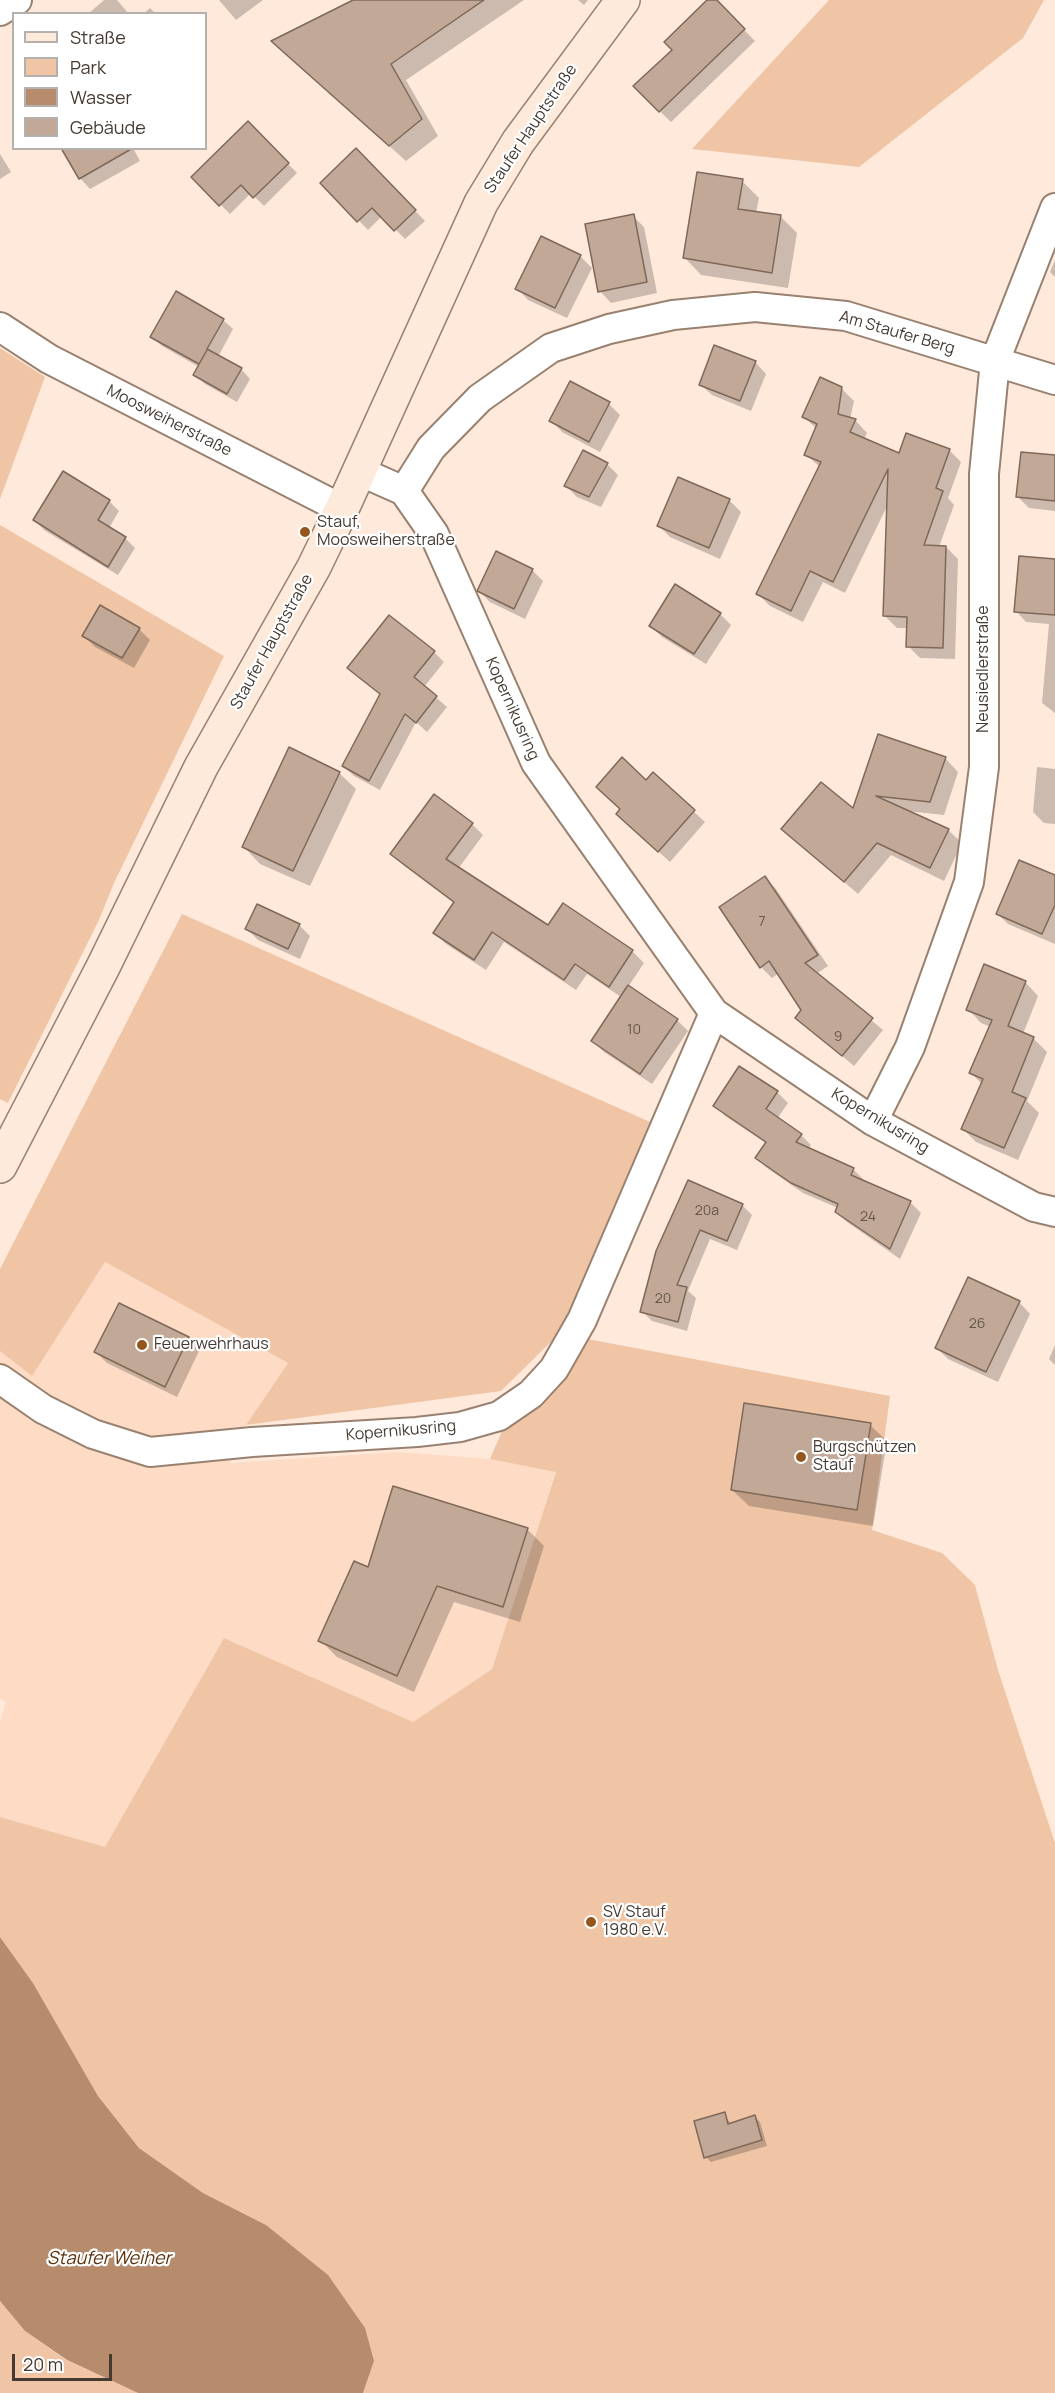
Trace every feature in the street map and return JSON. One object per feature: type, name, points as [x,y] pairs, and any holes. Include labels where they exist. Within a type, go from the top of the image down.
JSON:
[{"type":"street","points":[[0,10],[16,0]]},
{"type":"street","name":"Staufer Hauptstraße","points":[[0,1166],[97,978],[201,767],[314,567],[481,203],[518,142],[623,0]]},
{"type":"street","name":"Neusiedlerstraße","points":[[873,1121],[910,1047],[969,882],[984,767],[984,474],[995,361],[1055,208]]},
{"type":"street","name":"Am Staufer Berg","points":[[404,491],[431,448],[480,398],[550,348],[609,329],[673,315],[756,307],[846,316],[1055,380]]},
{"type":"street","name":"Moosweiherstraße","points":[[0,327],[49,359],[342,509]]},
{"type":"street","points":[[359,471],[404,491]]},
{"type":"street","name":"Kopernikusring","points":[[404,491],[434,534],[536,763],[714,1013],[873,1121],[1034,1207],[1055,1212]]},
{"type":"street","name":"Kopernikusring","points":[[0,1379],[43,1409],[93,1434],[150,1452],[252,1442],[417,1432],[460,1427],[499,1416],[531,1394],[554,1369],[582,1320],[714,1013]]},
{"type":"shaded area","points":[[105,1262],[288,1363],[246,1425],[230,1463],[398,1452],[490,1459],[556,1471],[492,1669],[413,1722],[224,1638],[105,1848],[0,1817],[0,1721],[6,1702],[0,1698],[0,1351],[32,1375]]},
{"type":"green space","points":[[829,0],[1044,0],[1023,38],[859,167],[692,149]]},
{"type":"green space","points":[[0,348],[45,377],[0,499]]},
{"type":"green space","points":[[0,525],[224,656],[114,883],[99,920],[8,1103],[0,1099]]},
{"type":"green space","points":[[182,914],[650,1122],[559,1334],[501,1391],[246,1425],[288,1363],[105,1262],[32,1376],[0,1351],[0,1269]]},
{"type":"green space","name":"SV Stauf 1980 e.V.","points":[[582,1338],[890,1396],[872,1530],[942,1553],[975,1585],[998,1670],[1055,1843],[1055,2393],[363,2393],[374,2361],[266,2225],[203,2193],[139,2148],[98,2096],[33,1983],[0,1937],[0,1817],[105,1847],[224,1638],[413,1722],[492,1669],[556,1472],[490,1459],[502,1431],[539,1403]]},
{"type":"green space","points":[[0,2301],[25,2331],[66,2360],[138,2393],[0,2393]]},
{"type":"water","name":"Staufer Weiher","points":[[0,1937],[33,1983],[98,2096],[139,2148],[203,2193],[266,2225],[328,2275],[365,2328],[374,2361],[363,2393],[138,2393],[67,2360],[25,2331],[0,2301]]},
{"type":"building","points":[[353,0],[484,0],[391,64],[422,119],[389,146],[271,41]]},
{"type":"building","points":[[707,0],[717,0],[745,29],[659,112],[633,86],[672,50],[664,42]]},
{"type":"building","points":[[248,121],[289,163],[253,198],[241,185],[219,206],[191,177]]},
{"type":"building","points":[[356,148],[416,210],[394,231],[372,208],[357,222],[320,183]]},
{"type":"building","points":[[62,150],[130,150],[79,179]]},
{"type":"building","points":[[697,172],[743,179],[738,209],[781,215],[772,273],[683,258]]},
{"type":"building","points":[[634,214],[647,282],[598,292],[585,224]]},
{"type":"building","points":[[541,236],[581,255],[555,308],[515,289]]},
{"type":"building","points":[[176,291],[224,319],[207,349],[242,368],[227,394],[193,375],[207,350],[199,364],[150,337]]},
{"type":"building","points":[[714,345],[756,361],[740,401],[699,385]]},
{"type":"building","points":[[820,377],[842,387],[838,414],[856,419],[850,432],[899,453],[906,433],[950,449],[936,488],[943,491],[924,545],[946,546],[943,648],[906,647],[907,617],[883,616],[888,469],[833,582],[810,571],[791,611],[756,594],[821,462],[804,455],[817,424],[802,417]]},
{"type":"building","points":[[570,381],[610,402],[589,442],[549,421]]},
{"type":"building","points":[[583,450],[608,463],[589,497],[564,486]]},
{"type":"building","points":[[1021,452],[1055,455],[1055,501],[1016,497]]},
{"type":"building","points":[[63,471],[110,500],[98,520],[126,537],[108,567],[33,520]]},
{"type":"building","points":[[678,477],[730,499],[709,548],[657,526]]},
{"type":"building","points":[[496,551],[533,569],[514,609],[477,591]]},
{"type":"building","points":[[1019,556],[1055,559],[1055,615],[1014,612]]},
{"type":"building","points":[[675,584],[721,613],[694,654],[649,626]]},
{"type":"building","points":[[100,605],[140,628],[122,658],[82,636]]},
{"type":"building","points":[[389,615],[435,651],[414,677],[437,696],[416,723],[405,714],[369,781],[342,766],[380,694],[347,668]]},
{"type":"building","points":[[878,734],[946,757],[930,802],[876,796],[949,829],[930,868],[877,843],[844,882],[781,829],[821,782],[853,808]]},
{"type":"building","points":[[289,747],[340,772],[293,871],[242,847]]},
{"type":"building","points":[[622,757],[646,780],[653,772],[695,810],[658,852],[616,814],[620,809],[596,787]]},
{"type":"building","points":[[434,794],[473,823],[446,859],[548,925],[563,903],[633,950],[609,987],[575,964],[564,980],[492,932],[474,960],[433,933],[454,902],[390,854]]},
{"type":"building","points":[[1019,860],[1055,875],[1055,905],[1042,934],[996,914]]},
{"type":"building","points":[[765,876],[818,955],[805,963],[873,1018],[842,1056],[795,1018],[801,1010],[769,961],[760,968],[719,907]]},
{"type":"building","points":[[257,904],[300,924],[288,949],[245,929]]},
{"type":"building","points":[[984,964],[1026,981],[1008,1026],[1034,1037],[1012,1092],[1026,1098],[1004,1148],[961,1129],[983,1079],[969,1073],[992,1020],[966,1010]]},
{"type":"building","points":[[628,985],[678,1019],[640,1074],[591,1041]]},
{"type":"building","points":[[739,1066],[778,1091],[766,1109],[802,1134],[796,1142],[854,1168],[851,1175],[911,1201],[890,1249],[835,1212],[838,1204],[791,1183],[755,1158],[766,1142],[713,1106]]},
{"type":"building","points":[[688,1180],[743,1204],[727,1241],[700,1230],[677,1285],[687,1287],[678,1322],[640,1312],[656,1251]]},
{"type":"building","points":[[968,1277],[1020,1301],[986,1372],[935,1348]]},
{"type":"building","name":"Feuerwehrhaus","points":[[119,1303],[189,1337],[165,1387],[94,1352]]},
{"type":"building","name":"Burgschützen Stauf","points":[[744,1403],[871,1423],[857,1510],[731,1490]]},
{"type":"building","points":[[393,1486],[528,1528],[503,1607],[437,1586],[397,1676],[318,1641],[354,1561],[368,1567]]},
{"type":"building","points":[[725,2112],[728,2124],[755,2115],[762,2140],[704,2158],[694,2121]]},
{"type":"place","name":"Stauf, Moosweiherstraße","points":[[305,532]]},
{"type":"place","name":"Feuerwehrhaus","points":[[142,1345]]},
{"type":"place","name":"Burgschützen Stauf","points":[[801,1457]]},
{"type":"place","name":"SV Stauf 1980 e.V.","points":[[591,1922]]}]
